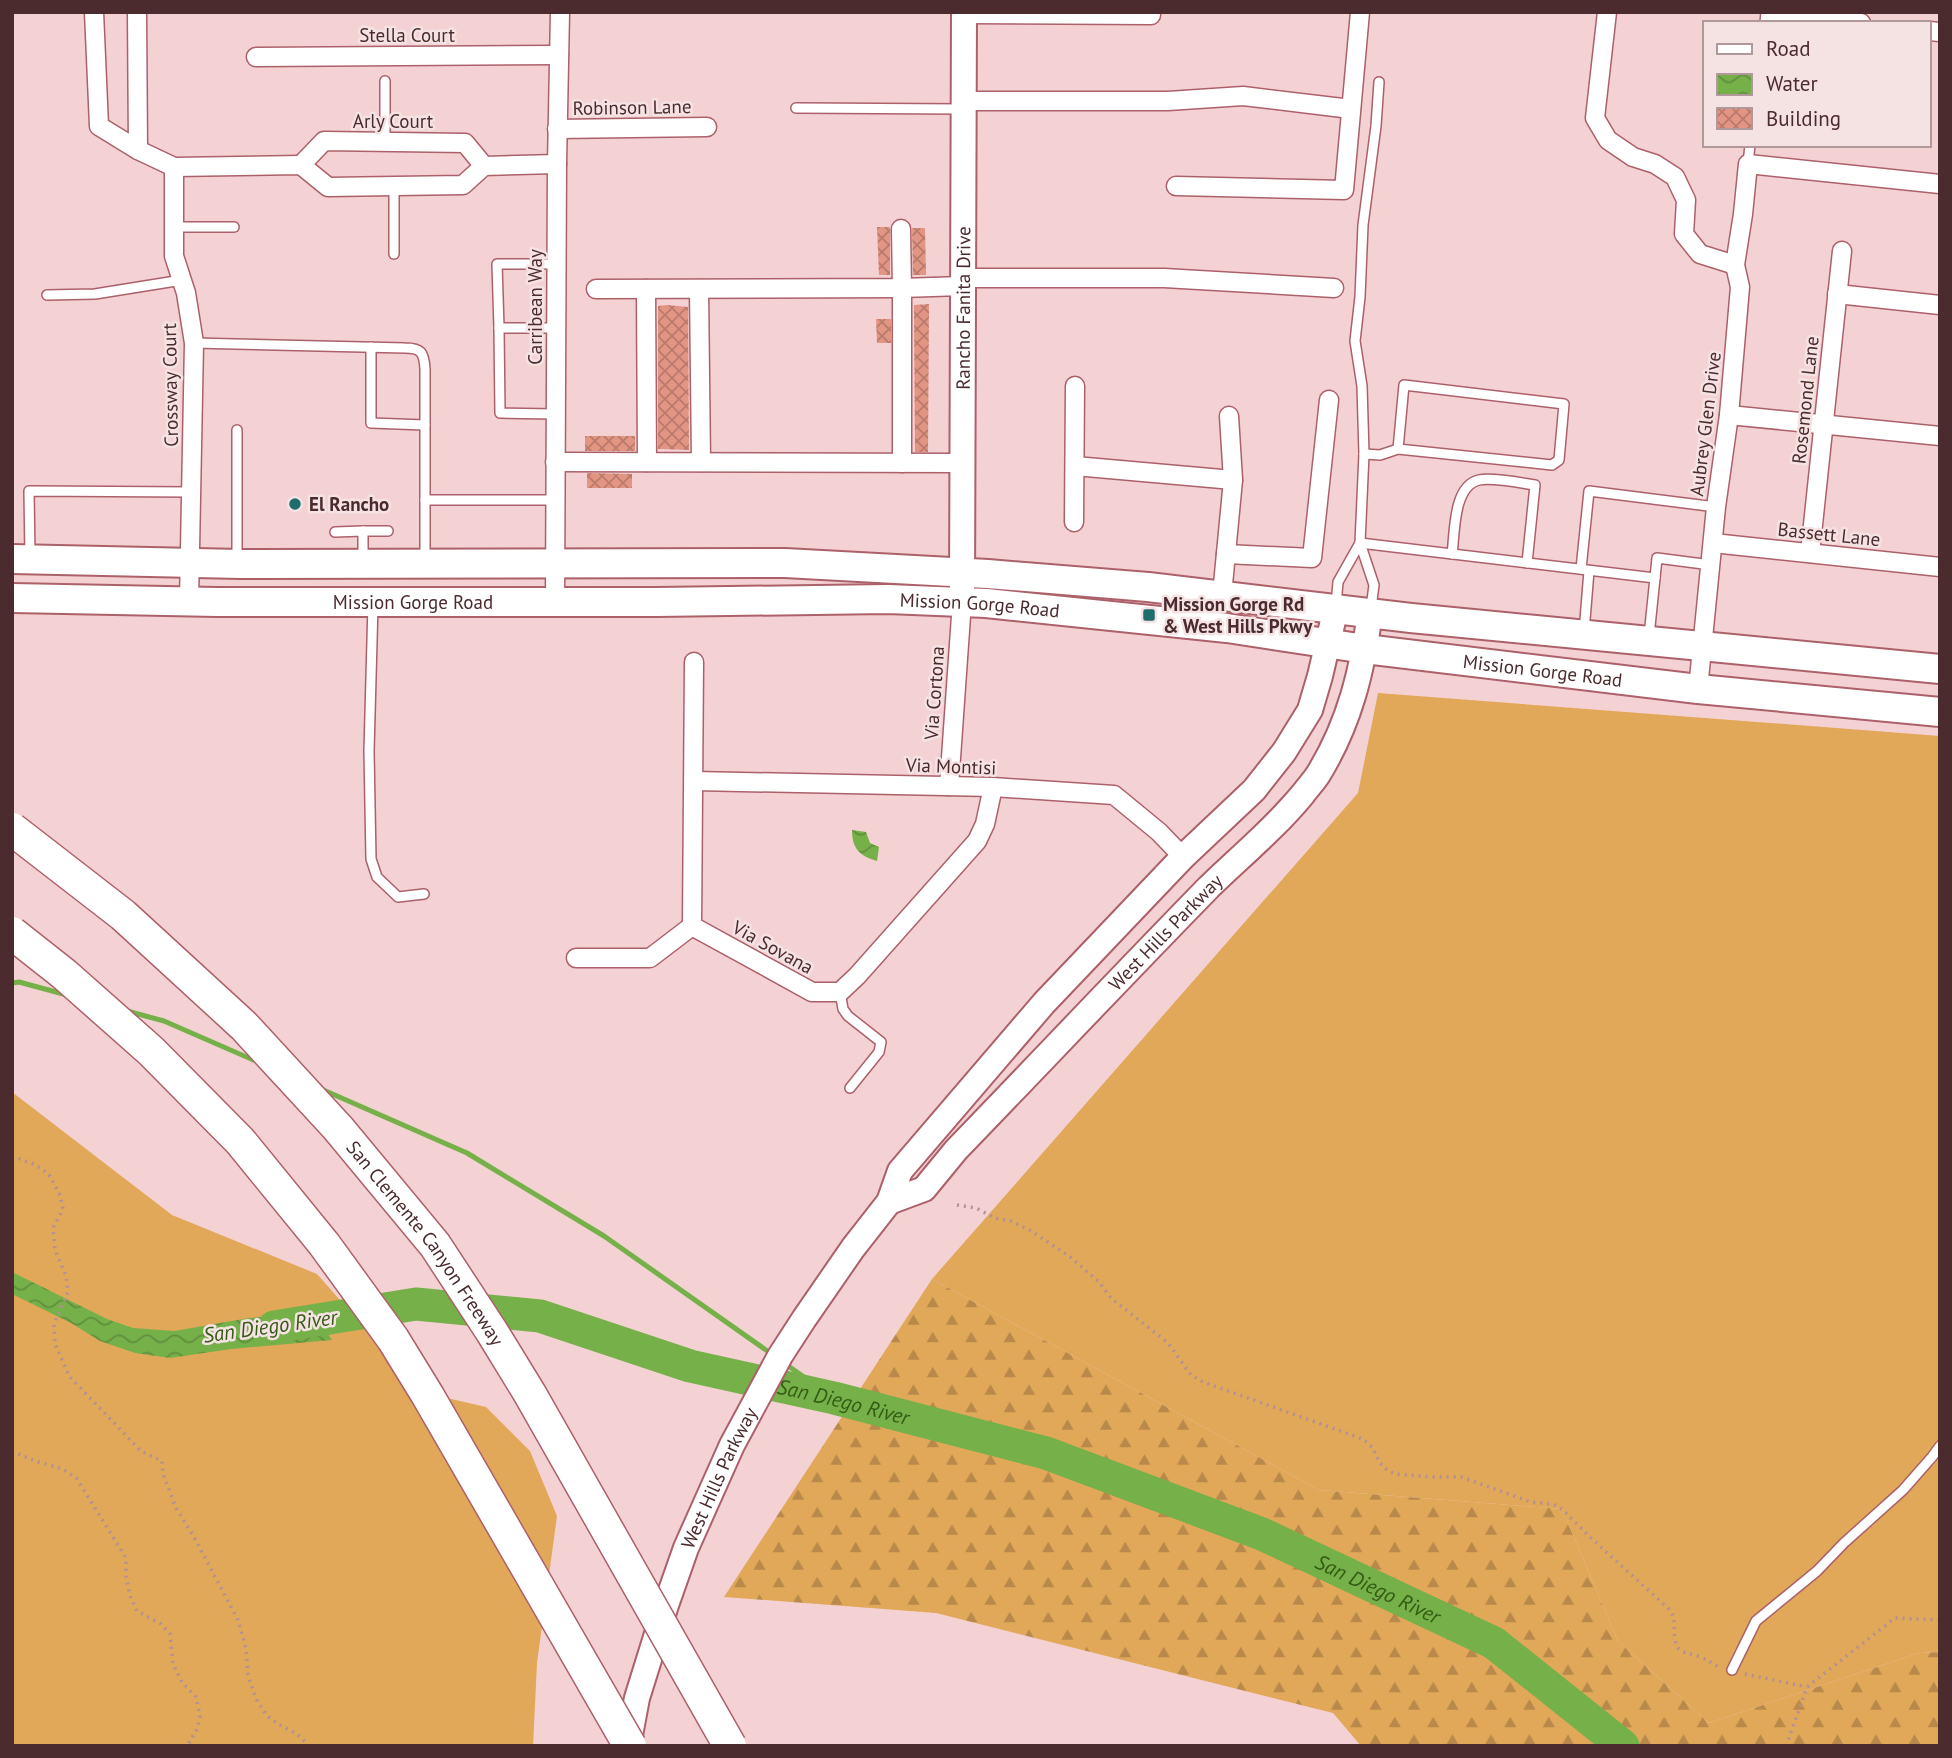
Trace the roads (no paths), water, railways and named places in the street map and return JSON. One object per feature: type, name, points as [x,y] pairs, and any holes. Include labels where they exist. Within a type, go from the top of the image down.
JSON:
[{"type":"highway","name":"San Clemente Canyon Freeway","points":[[12,829],[123,915],[244,1026],[338,1128],[435,1245],[530,1394],[730,1746]]},
{"type":"highway","points":[[12,933],[64,974],[151,1051],[240,1140],[324,1244],[393,1339],[428,1396],[629,1746]]},
{"type":"main road","name":"Rancho Fanita Drive","points":[[962,602],[964,13]]},
{"type":"main road","name":"Mission Gorge Road","points":[[21,559],[237,564],[785,563],[962,573],[1222,594],[1370,613],[1940,669]]},
{"type":"main road","points":[[336,602],[337,593],[342,586],[411,583],[421,577],[425,564]]},
{"type":"main road","name":"Mission Gorge Road","points":[[12,598],[336,602],[962,602],[1227,628],[1365,649],[1698,689],[1940,712]]},
{"type":"main road","name":"West Hills Parkway","points":[[629,1746],[637,1698],[686,1548],[732,1445],[780,1356],[826,1285],[889,1202],[900,1171],[1044,1003],[1183,856],[1254,790],[1284,752],[1310,710],[1336,608]]},
{"type":"main road","name":"West Hills Parkway","points":[[889,1202],[924,1189],[956,1150],[1211,885],[1283,818],[1318,775],[1342,731],[1354,696],[1370,613]]},
{"type":"street","points":[[94,12],[99,125],[132,146],[174,167],[301,165],[328,187],[463,186],[484,166],[557,164]]},
{"type":"street","points":[[132,146],[137,12]]},
{"type":"street","name":"Carribean Way","points":[[555,602],[559,12]]},
{"type":"street","points":[[1177,186],[1344,190],[1360,12]]},
{"type":"street","points":[[1607,12],[1595,118],[1608,140],[1633,157],[1655,164],[1675,177],[1686,200],[1684,234],[1700,254],[1735,265]]},
{"type":"street","points":[[1774,12],[1845,21]]},
{"type":"street","points":[[964,13],[1151,15]]},
{"type":"street","name":"Stella Court","points":[[256,57],[559,55]]},
{"type":"street","points":[[963,105],[1168,101],[1243,96],[1352,108]]},
{"type":"street","name":"Robinson Lane","points":[[558,129],[708,127]]},
{"type":"street","name":"Arly Court","points":[[301,165],[324,141],[465,143],[484,166]]},
{"type":"street","points":[[1748,164],[1940,184]]},
{"type":"street","name":"Aubrey Glen Drive","points":[[1698,689],[1716,507],[1729,415],[1740,287],[1735,265],[1748,164]]},
{"type":"street","name":"Crossway Court","points":[[174,167],[174,256],[187,293],[194,343],[189,601]]},
{"type":"street","points":[[901,229],[902,463]]},
{"type":"street","name":"Rosemond Lane","points":[[1810,553],[1842,251]]},
{"type":"street","points":[[596,289],[902,288],[962,282],[1164,278],[1334,288]]},
{"type":"street","points":[[646,289],[647,462]]},
{"type":"street","points":[[699,289],[701,462]]},
{"type":"street","points":[[1837,294],[1940,305]]},
{"type":"street","points":[[1074,522],[1075,386]]},
{"type":"street","points":[[1226,554],[1312,558],[1329,400]]},
{"type":"street","points":[[1729,415],[1940,436]]},
{"type":"street","points":[[1222,594],[1233,481],[1229,416]]},
{"type":"street","points":[[555,462],[961,463]]},
{"type":"street","points":[[1075,466],[1233,481]]},
{"type":"street","name":"Bassett Lane","points":[[1713,543],[1940,567]]},
{"type":"street","name":"Via Cortona","points":[[949,786],[962,602]]},
{"type":"street","points":[[576,958],[650,958],[692,926],[694,662]]},
{"type":"street","name":"Via Montisi","points":[[694,781],[949,786],[1114,795],[1183,856]]},
{"type":"street","points":[[840,992],[977,841],[985,824],[993,788]]},
{"type":"street","name":"Via Sovana","points":[[692,926],[812,992],[840,992]]},
{"type":"lane","points":[[385,81],[385,142]]},
{"type":"lane","points":[[1370,613],[1374,586],[1360,543],[1364,454],[1362,386],[1354,341],[1360,296],[1363,225],[1379,82]]},
{"type":"lane","points":[[796,108],[963,105]]},
{"type":"lane","points":[[1748,164],[1750,147]]},
{"type":"lane","points":[[394,186],[394,254]]},
{"type":"lane","points":[[174,228],[234,227]]},
{"type":"lane","points":[[555,414],[500,413],[498,264],[556,264]]},
{"type":"lane","points":[[47,295],[95,294],[182,280]]},
{"type":"lane","points":[[499,328],[556,328]]},
{"type":"lane","points":[[194,343],[415,348],[421,352],[425,369],[425,564]]},
{"type":"lane","points":[[371,347],[371,424],[425,425]]},
{"type":"lane","points":[[1364,454],[1380,455],[1398,449],[1552,465],[1559,460],[1564,404],[1404,385],[1398,449]]},
{"type":"lane","points":[[237,430],[237,564]]},
{"type":"lane","points":[[1452,554],[1460,499],[1469,484],[1482,479],[1535,485],[1527,563]]},
{"type":"lane","points":[[21,559],[29,491],[192,492]]},
{"type":"lane","points":[[1584,635],[1589,491],[1716,507]]},
{"type":"lane","points":[[425,500],[554,500]]},
{"type":"lane","points":[[363,531],[363,564]]},
{"type":"lane","points":[[335,532],[388,531]]},
{"type":"lane","points":[[1360,543],[1655,578]]},
{"type":"lane","points":[[1336,608],[1338,582],[1360,543]]},
{"type":"lane","points":[[1648,641],[1657,558],[1711,565]]},
{"type":"lane","points":[[374,602],[369,751],[371,859],[377,877],[398,897],[424,894]]},
{"type":"lane","points":[[840,992],[843,1009],[848,1016],[881,1042],[879,1052],[850,1088]]},
{"type":"lane","points":[[1732,1670],[1756,1621],[1816,1572],[1903,1490],[1940,1446]]},
{"type":"water","points":[[852,830],[866,832],[870,843],[879,847],[877,861],[858,851]]},
{"type":"water","points":[[12,1272],[107,1319],[133,1328],[174,1331],[249,1318],[314,1313],[332,1340],[231,1349],[170,1358],[135,1353],[100,1341],[71,1323],[12,1294]]},
{"type":"waterway","points":[[12,983],[19,982],[67,995]]},
{"type":"waterway","points":[[127,1011],[164,1021],[258,1062]]},
{"type":"waterway","points":[[321,1089],[467,1153],[604,1236],[773,1355]]},
{"type":"waterway","name":"San Diego River","points":[[274,1327],[416,1304],[540,1316],[690,1366],[834,1398],[1046,1453],[1262,1534],[1494,1643],[1623,1746]]},
{"type":"waterway","points":[[784,1363],[834,1398]]},
{"type":"place","name":"El Rancho","points":[[295,504]]},
{"type":"place","name":"Mission Gorge Rd & West Hills Pkwy","points":[[1149,615]]}]
